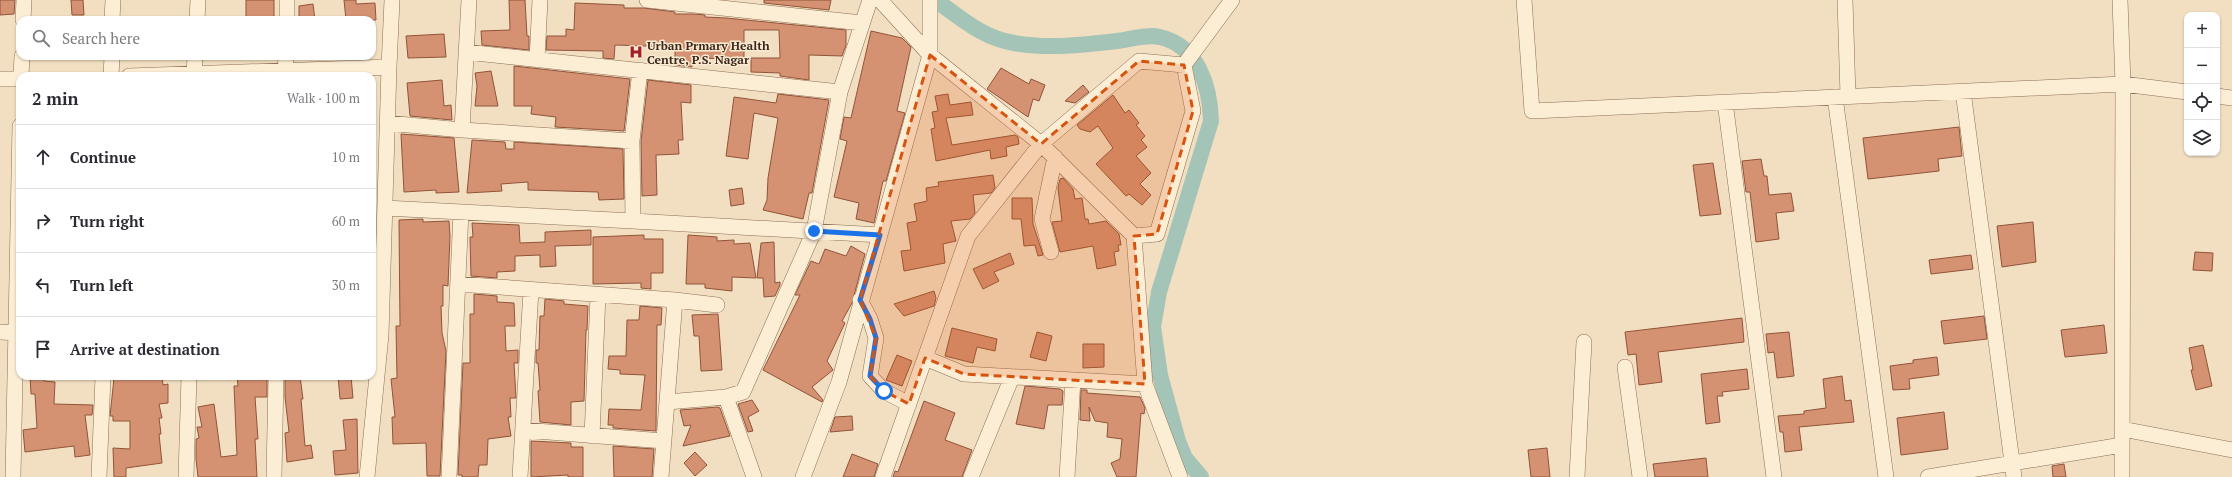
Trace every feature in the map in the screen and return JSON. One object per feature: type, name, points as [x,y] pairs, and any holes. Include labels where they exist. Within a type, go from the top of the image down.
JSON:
[{"type":"street","points":[[23,16],[24,0]]},
{"type":"street","points":[[112,16],[113,0]]},
{"type":"street","points":[[197,16],[198,0]]},
{"type":"street","points":[[287,0],[287,16]]},
{"type":"street","points":[[376,335],[384,208],[392,0]]},
{"type":"street","points":[[462,130],[469,0]]},
{"type":"street","points":[[537,60],[540,0]]},
{"type":"street","points":[[647,0],[682,2],[862,23]]},
{"type":"street","points":[[667,402],[726,397],[743,392],[814,231],[840,92],[870,0]]},
{"type":"street","points":[[880,0],[930,55],[1041,144],[1134,236],[1145,384],[1180,477]]},
{"type":"street","points":[[803,477],[839,382],[860,300],[880,235],[930,55],[930,0]]},
{"type":"street","points":[[1134,236],[1157,234],[1193,111],[1184,64],[1232,0]]},
{"type":"street","points":[[1524,0],[1532,111],[2123,84],[2184,92]]},
{"type":"street","points":[[1845,0],[1841,97],[1886,477]]},
{"type":"street","points":[[2120,0],[2123,84],[2122,477]]},
{"type":"street","points":[[466,52],[840,92]]},
{"type":"street","points":[[21,72],[22,60]]},
{"type":"street","points":[[111,72],[112,60]]},
{"type":"street","points":[[194,72],[195,60]]},
{"type":"street","points":[[883,477],[968,236],[1041,144],[1139,62],[1184,64]]},
{"type":"street","points":[[233,72],[286,68],[389,67]]},
{"type":"street","points":[[633,221],[632,140],[640,70]]},
{"type":"street","points":[[0,79],[16,80]]},
{"type":"street","points":[[1963,91],[2013,470]]},
{"type":"street","points":[[2220,96],[2232,98]]},
{"type":"street","points":[[1725,102],[1774,477]]},
{"type":"street","points":[[387,123],[462,130],[632,140]]},
{"type":"street","points":[[1051,252],[1042,220],[1055,157]]},
{"type":"street","points":[[384,208],[880,235]]},
{"type":"street","points":[[449,477],[461,212]]},
{"type":"street","points":[[458,284],[675,300],[717,305]]},
{"type":"street","points":[[520,477],[531,290]]},
{"type":"street","points":[[592,436],[598,295]]},
{"type":"street","points":[[662,477],[675,300]]},
{"type":"street","points":[[860,300],[870,319],[876,338],[870,376],[884,391],[909,404]]},
{"type":"street","points":[[0,332],[16,333]]},
{"type":"street","points":[[1577,477],[1584,342]]},
{"type":"street","points":[[925,358],[964,374],[1145,384]]},
{"type":"street","points":[[1625,367],[1640,477]]},
{"type":"street","points":[[971,477],[1012,377]]},
{"type":"street","points":[[13,477],[16,380]]},
{"type":"street","points":[[99,477],[103,380]]},
{"type":"street","points":[[186,477],[189,380]]},
{"type":"street","points":[[274,477],[276,380]]},
{"type":"street","points":[[368,477],[373,380]]},
{"type":"street","points":[[1067,477],[1073,380]]},
{"type":"street","points":[[726,397],[754,477]]},
{"type":"street","points":[[523,430],[664,441]]},
{"type":"street","points":[[2122,430],[2232,450]]},
{"type":"street","points":[[1928,477],[2013,470],[2122,445]]},
{"type":"highlighted area","points":[[930,55],[1041,144],[1139,61],[1184,65],[1193,111],[1157,234],[1134,236],[1145,384],[964,374],[925,358],[909,404],[884,391],[870,376],[876,338],[860,300]]},
{"type":"building","points":[[0,0],[15,0],[14,14],[0,15]]},
{"type":"building","points":[[71,0],[83,0],[84,15],[72,15]]},
{"type":"building","points":[[246,0],[274,0],[274,16],[246,16]]},
{"type":"building","points":[[344,0],[356,0],[356,4],[375,3],[376,16],[346,16]]},
{"type":"building","points":[[509,0],[525,0],[529,50],[482,45],[481,31],[510,30]]},
{"type":"building","points":[[764,0],[831,0],[829,10],[764,3]]},
{"type":"building","points":[[575,3],[624,5],[624,8],[644,8],[675,12],[675,14],[705,15],[705,17],[846,30],[846,45],[842,56],[809,55],[809,80],[780,76],[780,73],[751,72],[751,58],[780,58],[779,30],[744,30],[744,59],[697,58],[697,64],[692,63],[692,67],[675,65],[675,47],[615,45],[614,59],[603,58],[603,51],[546,50],[547,36],[566,36],[566,29],[574,30]]},
{"type":"building","points":[[313,4],[314,16],[299,16],[299,6]]},
{"type":"building","points":[[871,31],[902,38],[911,47],[897,111],[905,113],[886,181],[883,181],[874,223],[856,219],[859,203],[834,197],[847,141],[840,139],[844,117],[851,118]]},
{"type":"building","points":[[444,34],[446,57],[408,58],[406,36]]},
{"type":"building","points":[[514,66],[630,79],[624,131],[555,127],[556,117],[531,114],[532,106],[514,106]]},
{"type":"building","points":[[1001,68],[1029,84],[1031,79],[1045,85],[1039,101],[1033,99],[1028,117],[987,89]]},
{"type":"building","points":[[491,71],[498,106],[475,106],[477,86],[475,73]]},
{"type":"building","points":[[442,80],[444,106],[451,105],[452,120],[410,116],[407,83]]},
{"type":"building","points":[[648,80],[691,85],[691,103],[681,102],[683,140],[678,140],[679,154],[656,155],[657,195],[642,196],[641,141]]},
{"type":"building","points":[[1083,85],[1089,92],[1075,103],[1065,101]]},
{"type":"building","points":[[778,94],[829,100],[812,193],[809,193],[803,219],[763,210],[767,200],[768,178],[778,118],[754,113],[748,159],[726,156],[734,97],[776,103]]},
{"type":"building","points":[[948,94],[950,105],[971,102],[973,115],[946,118],[952,145],[1015,135],[1018,137],[1019,144],[1006,147],[1007,156],[991,159],[990,150],[936,161],[931,129],[935,128],[932,112],[938,111],[935,96]]},
{"type":"building","points":[[1113,95],[1125,113],[1129,110],[1139,123],[1136,125],[1145,136],[1141,140],[1147,147],[1136,156],[1151,173],[1140,184],[1151,195],[1142,205],[1129,194],[1126,196],[1096,164],[1113,148],[1098,126],[1090,132],[1080,129],[1077,125]]},
{"type":"building","points":[[1959,127],[1962,156],[1938,159],[1939,171],[1868,179],[1863,138]]},
{"type":"building","points":[[401,134],[454,138],[459,192],[436,193],[436,190],[404,192]]},
{"type":"building","points":[[472,140],[505,142],[506,149],[514,149],[514,142],[623,149],[624,199],[599,200],[598,192],[528,190],[528,182],[501,184],[502,191],[467,193]]},
{"type":"building","points":[[1761,159],[1764,176],[1767,176],[1769,195],[1791,193],[1794,211],[1776,213],[1779,239],[1756,242],[1750,192],[1746,192],[1742,161]]},
{"type":"building","points":[[1713,163],[1721,214],[1700,216],[1693,165]]},
{"type":"building","points":[[993,175],[995,188],[991,193],[973,195],[975,213],[970,219],[951,221],[956,241],[943,244],[945,263],[904,271],[901,251],[911,250],[907,223],[917,221],[914,204],[927,201],[926,188],[939,186],[938,182]]},
{"type":"building","points":[[1063,178],[1073,189],[1075,199],[1082,198],[1085,219],[1088,219],[1089,224],[1106,221],[1119,234],[1121,245],[1118,245],[1119,251],[1114,252],[1116,265],[1097,269],[1093,246],[1060,252],[1052,222],[1062,221],[1058,188],[1060,179]]},
{"type":"building","points":[[742,188],[744,204],[731,206],[729,190]]},
{"type":"building","points":[[1012,198],[1032,198],[1033,224],[1043,255],[1038,256],[1035,245],[1024,246],[1021,219],[1012,219]]},
{"type":"building","points":[[423,219],[423,222],[449,221],[450,236],[448,286],[443,285],[443,306],[441,306],[442,333],[446,351],[440,476],[427,476],[426,443],[393,444],[392,417],[395,417],[391,379],[397,378],[396,326],[400,326],[399,220]]},
{"type":"building","points":[[2033,222],[2036,262],[2002,267],[1997,226]]},
{"type":"building","points":[[472,223],[519,225],[520,243],[545,242],[545,232],[591,230],[591,245],[555,246],[556,266],[540,267],[540,255],[515,256],[515,271],[497,272],[497,278],[471,276],[470,237],[473,237]]},
{"type":"building","points":[[644,235],[644,239],[663,239],[663,273],[651,273],[651,289],[641,288],[641,283],[593,284],[593,237]]},
{"type":"building","points":[[688,235],[717,237],[717,241],[734,240],[734,244],[750,243],[756,278],[732,277],[732,291],[705,288],[705,284],[686,284]]},
{"type":"building","points":[[774,242],[775,283],[780,282],[780,285],[775,296],[764,297],[763,278],[757,278],[761,243]]},
{"type":"building","points":[[851,246],[865,254],[852,303],[842,321],[845,323],[827,361],[833,370],[812,387],[823,400],[822,402],[763,370],[800,295],[795,295],[811,261],[819,264],[825,249],[846,256]]},
{"type":"building","points":[[2195,252],[2213,253],[2212,271],[2193,270]]},
{"type":"building","points":[[1010,253],[1014,264],[994,272],[999,281],[983,289],[973,269]]},
{"type":"building","points":[[1971,255],[1973,269],[1931,274],[1929,260]]},
{"type":"building","points":[[934,291],[936,298],[934,306],[904,316],[894,304]]},
{"type":"building","points":[[474,294],[497,296],[497,302],[514,303],[515,326],[505,326],[506,351],[518,350],[518,363],[514,363],[516,398],[510,398],[511,417],[508,417],[511,436],[488,439],[487,465],[479,465],[478,477],[462,477],[462,475],[458,475],[463,363],[470,363],[470,314],[474,314]]},
{"type":"building","points":[[545,299],[564,301],[564,304],[588,306],[584,401],[571,402],[571,425],[540,422],[538,391],[540,390],[538,363],[536,363],[536,350],[539,350],[540,316],[544,316]]},
{"type":"building","points":[[640,306],[662,308],[661,325],[657,325],[656,431],[613,428],[613,425],[608,425],[609,409],[641,410],[645,375],[620,374],[620,370],[608,369],[609,356],[626,356],[627,320],[639,320]]},
{"type":"building","points":[[718,314],[722,370],[701,371],[699,336],[694,336],[692,315]]},
{"type":"building","points":[[1984,316],[1987,339],[1944,344],[1941,321]]},
{"type":"building","points":[[1742,318],[1744,342],[1658,352],[1662,382],[1639,385],[1636,354],[1628,355],[1625,332]]},
{"type":"building","points":[[2104,325],[2107,353],[2065,357],[2061,330]]},
{"type":"building","points":[[952,328],[997,339],[995,351],[977,347],[973,363],[945,356]]},
{"type":"building","points":[[1037,332],[1052,336],[1046,361],[1030,357]]},
{"type":"building","points":[[1789,332],[1794,376],[1777,378],[1774,352],[1768,353],[1766,334]]},
{"type":"building","points":[[1083,344],[1104,344],[1104,367],[1083,368]]},
{"type":"building","points":[[2203,345],[2212,386],[2196,390],[2191,370],[2193,370],[2189,348]]},
{"type":"building","points":[[897,355],[912,361],[902,386],[886,380]]},
{"type":"building","points":[[1937,357],[1939,375],[1909,379],[1910,389],[1893,390],[1890,366],[1913,363],[1913,360]]},
{"type":"building","points":[[1747,369],[1749,389],[1722,392],[1723,396],[1717,396],[1720,422],[1706,424],[1701,374]]},
{"type":"building","points":[[1842,376],[1845,401],[1851,400],[1854,422],[1799,427],[1802,450],[1785,452],[1783,432],[1780,432],[1778,416],[1804,414],[1804,411],[1826,408],[1823,379]]},
{"type":"building","points":[[30,380],[44,380],[55,382],[54,404],[93,405],[92,415],[85,415],[90,455],[75,457],[74,446],[25,452],[23,430],[37,428],[35,394],[31,394]]},
{"type":"building","points":[[114,380],[162,380],[163,385],[168,384],[168,403],[159,404],[162,418],[159,418],[161,434],[159,434],[162,463],[126,468],[126,477],[114,477],[113,448],[130,449],[130,421],[113,421],[113,416],[110,416]]},
{"type":"building","points":[[237,380],[267,380],[267,397],[255,397],[258,439],[255,439],[257,477],[198,477],[196,439],[199,438],[197,427],[202,427],[198,407],[214,404],[221,457],[237,455],[234,386],[238,386]]},
{"type":"building","points":[[285,380],[301,380],[305,446],[311,445],[313,458],[287,462],[285,433],[289,432],[285,397]]},
{"type":"building","points":[[338,380],[351,380],[353,398],[340,399]]},
{"type":"building","points":[[1025,386],[1060,389],[1063,391],[1062,405],[1048,405],[1044,429],[1016,424]]},
{"type":"building","points":[[1081,390],[1087,390],[1087,393],[1140,397],[1145,408],[1144,414],[1141,413],[1136,477],[1117,477],[1111,463],[1120,459],[1122,439],[1107,437],[1108,423],[1095,421],[1089,407],[1090,421],[1080,420]]},
{"type":"building","points":[[752,400],[759,411],[748,417],[753,431],[748,432],[738,404]]},
{"type":"building","points":[[924,401],[955,413],[945,440],[972,450],[962,477],[893,477],[895,471],[898,472]]},
{"type":"building","points":[[720,408],[730,436],[683,446],[691,425],[684,426],[680,410]]},
{"type":"building","points":[[1944,412],[1948,449],[1901,455],[1897,418]]},
{"type":"building","points":[[852,416],[853,430],[830,432],[835,417]]},
{"type":"building","points":[[357,419],[358,473],[335,475],[333,451],[346,450],[343,420]]},
{"type":"building","points":[[531,441],[571,443],[571,447],[583,447],[583,477],[568,477],[568,475],[531,477]]},
{"type":"building","points":[[613,446],[654,449],[652,477],[614,477]]},
{"type":"building","points":[[1547,448],[1550,477],[1531,477],[1528,450]]},
{"type":"building","points":[[695,452],[707,465],[695,476],[684,463]]},
{"type":"building","points":[[852,454],[878,464],[874,477],[843,477]]},
{"type":"building","points":[[1706,458],[1708,477],[1655,477],[1653,464]]},
{"type":"building","points":[[2064,464],[2066,477],[2053,477],[2052,466]]},
{"type":"waterway","points":[[935,0],[981,32],[1014,43],[1040,46],[1066,46],[1117,41],[1144,36],[1155,36],[1173,42],[1184,49],[1193,58],[1199,69],[1208,94],[1211,121],[1159,292],[1153,327],[1160,375],[1178,441],[1185,458],[1201,477]]},
{"type":"place","name":"Urban Prmary Health Centre, P.S. Nagar","points":[[636,52]]},
{"type":"route","points":[[814,231],[880,235],[860,300],[870,319],[876,338],[870,376],[884,391]]}]
